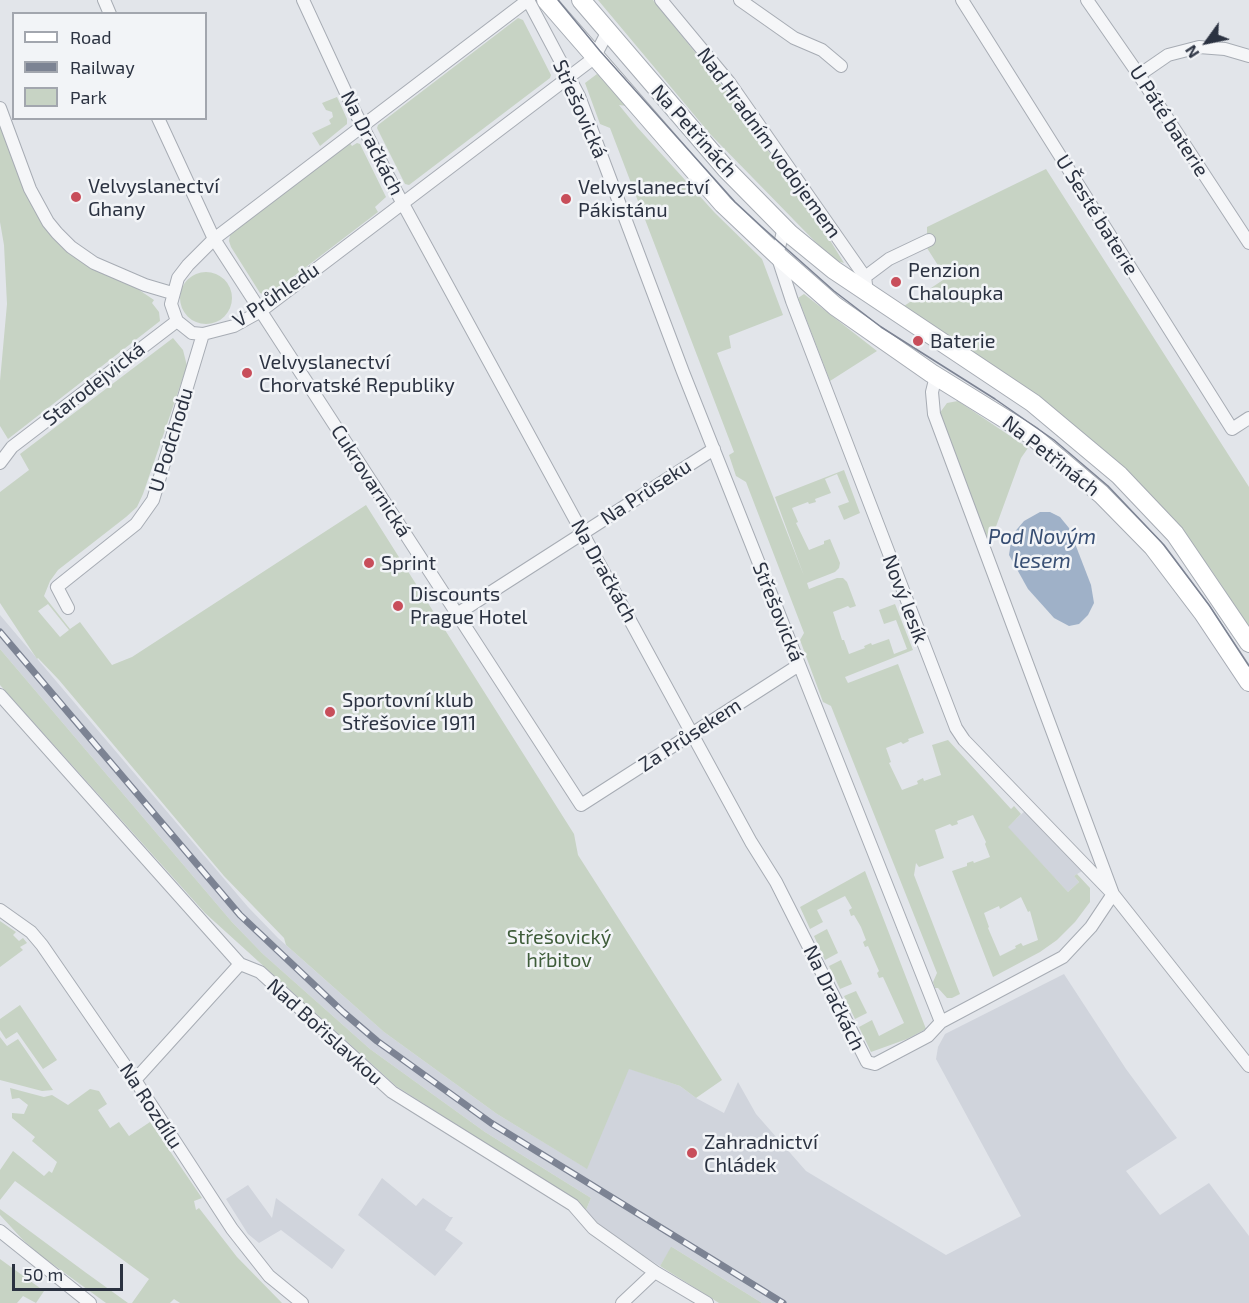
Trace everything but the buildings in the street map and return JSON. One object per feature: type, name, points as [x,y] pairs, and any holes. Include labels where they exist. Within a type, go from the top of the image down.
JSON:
[{"type":"street","name":"Na Dračkách","points":[[303,0],[363,127],[403,203],[751,842],[776,882],[867,1062],[875,1064],[928,1036],[940,1022]]},
{"type":"street","points":[[203,334],[192,333],[177,321],[171,304],[172,293],[178,278],[188,265],[214,239],[528,0]]},
{"type":"street","name":"Střešovická","points":[[528,0],[579,96],[714,449],[940,1022]]},
{"type":"street","name":"Střešovická","points":[[546,0],[594,58]]},
{"type":"street","points":[[581,0],[608,31]]},
{"type":"street","name":"Nad Hradním vodojemem","points":[[660,0],[729,82],[866,285]]},
{"type":"street","points":[[740,0],[794,38],[822,50],[841,66]]},
{"type":"street","name":"U Šesté baterie","points":[[962,0],[1232,429],[1249,418]]},
{"type":"street","name":"U Páté baterie","points":[[1087,0],[1249,243]]},
{"type":"street","name":"V Průhledu","points":[[203,334],[234,326],[261,311],[594,58],[608,31]]},
{"type":"street","name":"Na Petřinách","points":[[608,31],[726,169],[784,228],[834,270],[866,285],[1034,403],[1119,475],[1175,534],[1249,643]]},
{"type":"street","points":[[1139,75],[1168,55],[1199,47],[1225,49],[1249,56]]},
{"type":"street","name":"Na Petřinách","points":[[594,58],[723,204],[836,306],[936,376],[1031,435],[1101,494],[1153,547],[1203,613],[1249,682]]},
{"type":"street","points":[[0,108],[30,189],[48,222],[57,233],[71,247],[94,263],[145,285],[172,293]]},
{"type":"street","name":"Cukrovarnická","points":[[159,120],[214,239],[581,805]]},
{"type":"street","points":[[777,255],[784,228]]},
{"type":"street","points":[[866,285],[889,259],[928,240]]},
{"type":"street","name":"Nový lesík","points":[[777,255],[816,364],[956,728],[964,740],[1113,894]]},
{"type":"street","name":"Starodejvická","points":[[0,463],[6,450],[177,321]]},
{"type":"street","name":"U Podchodu","points":[[68,609],[57,587],[136,524],[153,500],[203,334]]},
{"type":"street","points":[[936,376],[932,392],[934,414],[1113,894],[1249,1066]]},
{"type":"street","name":"Na Průseku","points":[[457,614],[714,449]]},
{"type":"street","name":"Za Průsekem","points":[[581,805],[799,665]]},
{"type":"street","name":"Nad Bořislavkou","points":[[0,695],[240,964],[260,972],[392,1092],[573,1205],[593,1228],[655,1272],[707,1303]]},
{"type":"street","points":[[940,1022],[1063,957],[1078,944],[1113,894]]},
{"type":"street","name":"Na Rozdílu","points":[[0,910],[31,932],[42,945],[135,1080],[232,1229],[269,1276],[302,1303]]},
{"type":"street","points":[[135,1080],[240,964]]},
{"type":"street","points":[[0,1232],[90,1303]]},
{"type":"street","points":[[622,1303],[655,1272]]},
{"type":"shaded area","name":"Zahradnictví Chládek","points":[[0,615],[248,907],[278,938],[384,1032],[497,1114],[586,1168],[628,1068],[680,1086],[696,1098],[724,1113],[738,1082],[756,1114],[806,1171],[946,1255],[1021,1216],[936,1059],[938,1047],[945,1034],[1064,974],[1126,1069],[1177,1138],[1126,1171],[1160,1215],[1209,1183],[1249,1236],[1249,1303],[762,1303],[672,1247],[660,1266],[600,1229],[586,1210],[591,1198],[485,1132],[370,1049],[263,954],[232,922],[0,649]]},
{"type":"shaded area","points":[[1025,811],[1082,871],[1074,876],[1079,882],[1068,892],[1007,827]]},
{"type":"shaded area","points":[[382,1178],[416,1206],[423,1198],[453,1217],[445,1230],[463,1243],[435,1276],[358,1215]]},
{"type":"shaded area","points":[[248,1185],[272,1218],[276,1198],[345,1250],[332,1269],[281,1230],[259,1243],[248,1234],[226,1199]]},
{"type":"green space","points":[[598,0],[653,0],[727,92],[823,229],[844,263],[833,260],[711,135]]},
{"type":"green space","points":[[518,18],[523,20],[551,75],[550,78],[409,185],[405,184],[377,128],[378,125]]},
{"type":"green space","points":[[597,74],[627,106],[619,105],[637,127],[715,213],[762,259],[783,315],[729,336],[731,348],[717,353],[804,576],[775,497],[844,470],[860,513],[844,520],[838,506],[849,502],[837,474],[825,479],[831,493],[815,499],[816,502],[809,504],[808,502],[792,508],[798,522],[796,523],[809,550],[830,539],[840,563],[835,572],[807,583],[809,589],[837,578],[843,578],[847,582],[856,606],[850,608],[848,606],[833,612],[849,654],[871,643],[872,645],[889,639],[894,654],[907,649],[896,620],[884,624],[879,610],[895,604],[913,650],[845,677],[848,683],[898,664],[924,733],[908,739],[909,741],[903,744],[901,742],[886,748],[891,762],[889,763],[902,790],[918,784],[917,781],[923,778],[924,781],[941,775],[932,745],[948,740],[1011,809],[1014,806],[1021,814],[1008,827],[1068,892],[1079,882],[1074,876],[1077,874],[1090,888],[1090,902],[1057,940],[1040,952],[993,977],[952,871],[967,866],[967,863],[990,857],[986,842],[973,815],[957,821],[958,824],[952,826],[950,824],[935,830],[944,858],[919,867],[916,863],[914,875],[960,994],[952,998],[947,998],[938,988],[935,988],[933,982],[937,973],[831,706],[823,702],[800,640],[804,633],[746,482],[736,476],[729,455],[734,452],[610,128],[600,124],[585,83]],"holes":[[[1021,897],[1028,912],[1030,911],[1038,940],[1023,946],[1021,943],[1000,956],[984,913],[999,906],[1000,909]]]},
{"type":"green space","points":[[337,97],[347,124],[320,146],[312,133],[331,124],[329,120],[333,117],[332,112],[326,110],[322,103]]},
{"type":"green space","points":[[0,121],[47,228],[154,300],[152,303],[159,312],[160,321],[8,439],[0,426],[0,381],[7,304],[4,245],[0,222]]},
{"type":"green space","points":[[349,142],[352,146],[360,144],[386,197],[375,207],[378,212],[272,293],[265,295],[260,293],[231,247],[230,235]]},
{"type":"green space","points":[[1046,169],[1249,487],[1249,627],[1210,568],[1123,470],[901,308],[946,278],[927,248],[927,227]]},
{"type":"green space","points":[[201,272],[211,272],[225,279],[232,298],[225,317],[211,324],[201,324],[191,320],[184,313],[180,303],[180,293],[184,283],[191,276]]},
{"type":"green space","points":[[804,294],[877,351],[830,381],[798,298]]},
{"type":"green space","name":"Střešovický hřbitov","points":[[173,338],[183,350],[187,366],[137,507],[58,570],[50,581],[44,596],[70,629],[80,622],[112,665],[132,657],[366,505],[574,834],[578,855],[722,1080],[696,1098],[680,1086],[629,1069],[587,1169],[497,1114],[384,1032],[286,945],[284,938],[224,876],[59,680],[37,659],[0,603],[0,492],[29,470],[20,454]],"holes":[[[48,604],[69,630],[60,637],[38,611]]]},
{"type":"green space","points":[[958,401],[1028,448],[1021,458],[994,532],[987,538],[939,414],[947,403]]},
{"type":"green space","points":[[0,649],[232,922],[263,954],[370,1049],[485,1132],[591,1198],[586,1210],[573,1199],[396,1086],[205,913],[0,685]]},
{"type":"green space","points":[[865,871],[926,1029],[907,1039],[871,1052],[859,1027],[872,1020],[879,1036],[904,1023],[883,977],[879,978],[877,973],[879,971],[868,946],[865,947],[863,942],[866,940],[861,927],[854,915],[851,916],[849,910],[852,908],[845,896],[817,910],[823,922],[810,929],[800,907]]},
{"type":"green space","points":[[0,921],[16,932],[13,935],[19,941],[23,938],[27,943],[20,947],[23,950],[0,967]]},
{"type":"green space","points":[[827,929],[838,953],[825,960],[814,936]]},
{"type":"green space","points":[[841,960],[852,984],[840,989],[829,966]]},
{"type":"green space","points":[[856,991],[867,1013],[855,1019],[844,996]]},
{"type":"green space","points":[[20,1005],[57,1060],[43,1069],[17,1032],[6,1039],[0,1030],[0,1019]]},
{"type":"green space","points":[[0,1037],[7,1046],[18,1039],[53,1090],[42,1091],[0,1080]]},
{"type":"green space","points":[[10,1088],[44,1097],[52,1095],[68,1105],[90,1089],[99,1091],[107,1104],[98,1110],[110,1128],[119,1122],[129,1136],[150,1122],[202,1198],[194,1201],[196,1210],[199,1208],[237,1257],[282,1303],[180,1303],[174,1299],[170,1303],[132,1303],[149,1279],[15,1181],[0,1200],[0,1170],[13,1151],[44,1176],[49,1171],[52,1173],[57,1162],[32,1141],[35,1137],[12,1118],[12,1113],[24,1114],[28,1105],[19,1098],[12,1099]]},
{"type":"green space","points":[[0,1209],[128,1303],[106,1303],[40,1255],[0,1215]]},
{"type":"green space","points":[[671,1247],[762,1303],[719,1303],[660,1266]]},
{"type":"green space","points":[[0,1259],[44,1291],[36,1303],[23,1296],[17,1303],[0,1303]]},
{"type":"water","name":"Pod Novým lesem","points":[[1040,512],[1050,512],[1060,517],[1069,528],[1091,585],[1094,603],[1088,615],[1079,624],[1069,626],[1054,618],[1028,589],[1009,555],[1012,535],[1024,521]]},
{"type":"tram line","points":[[558,0],[600,51],[735,202],[834,291],[881,327],[995,399],[1054,440],[1108,486],[1164,545],[1209,605],[1249,666]]},
{"type":"railway","points":[[0,632],[240,915],[343,1012],[377,1041],[491,1123],[783,1303]]},
{"type":"place","name":"Velvyslanectví Ghany","points":[[76,197]]},
{"type":"place","name":"Velvyslanectví Pákistánu","points":[[566,199]]},
{"type":"place","name":"Penzion Chaloupka","points":[[896,282]]},
{"type":"place","name":"Baterie","points":[[918,341]]},
{"type":"place","name":"Velvyslanectví Chorvatské Republiky","points":[[247,373]]},
{"type":"place","name":"Sprint","points":[[369,563]]},
{"type":"place","name":"Discounts Prague Hotel","points":[[398,606]]},
{"type":"place","name":"Sportovní klub Střešovice 1911","points":[[330,712]]},
{"type":"place","name":"Zahradnictví Chládek","points":[[692,1153]]}]
